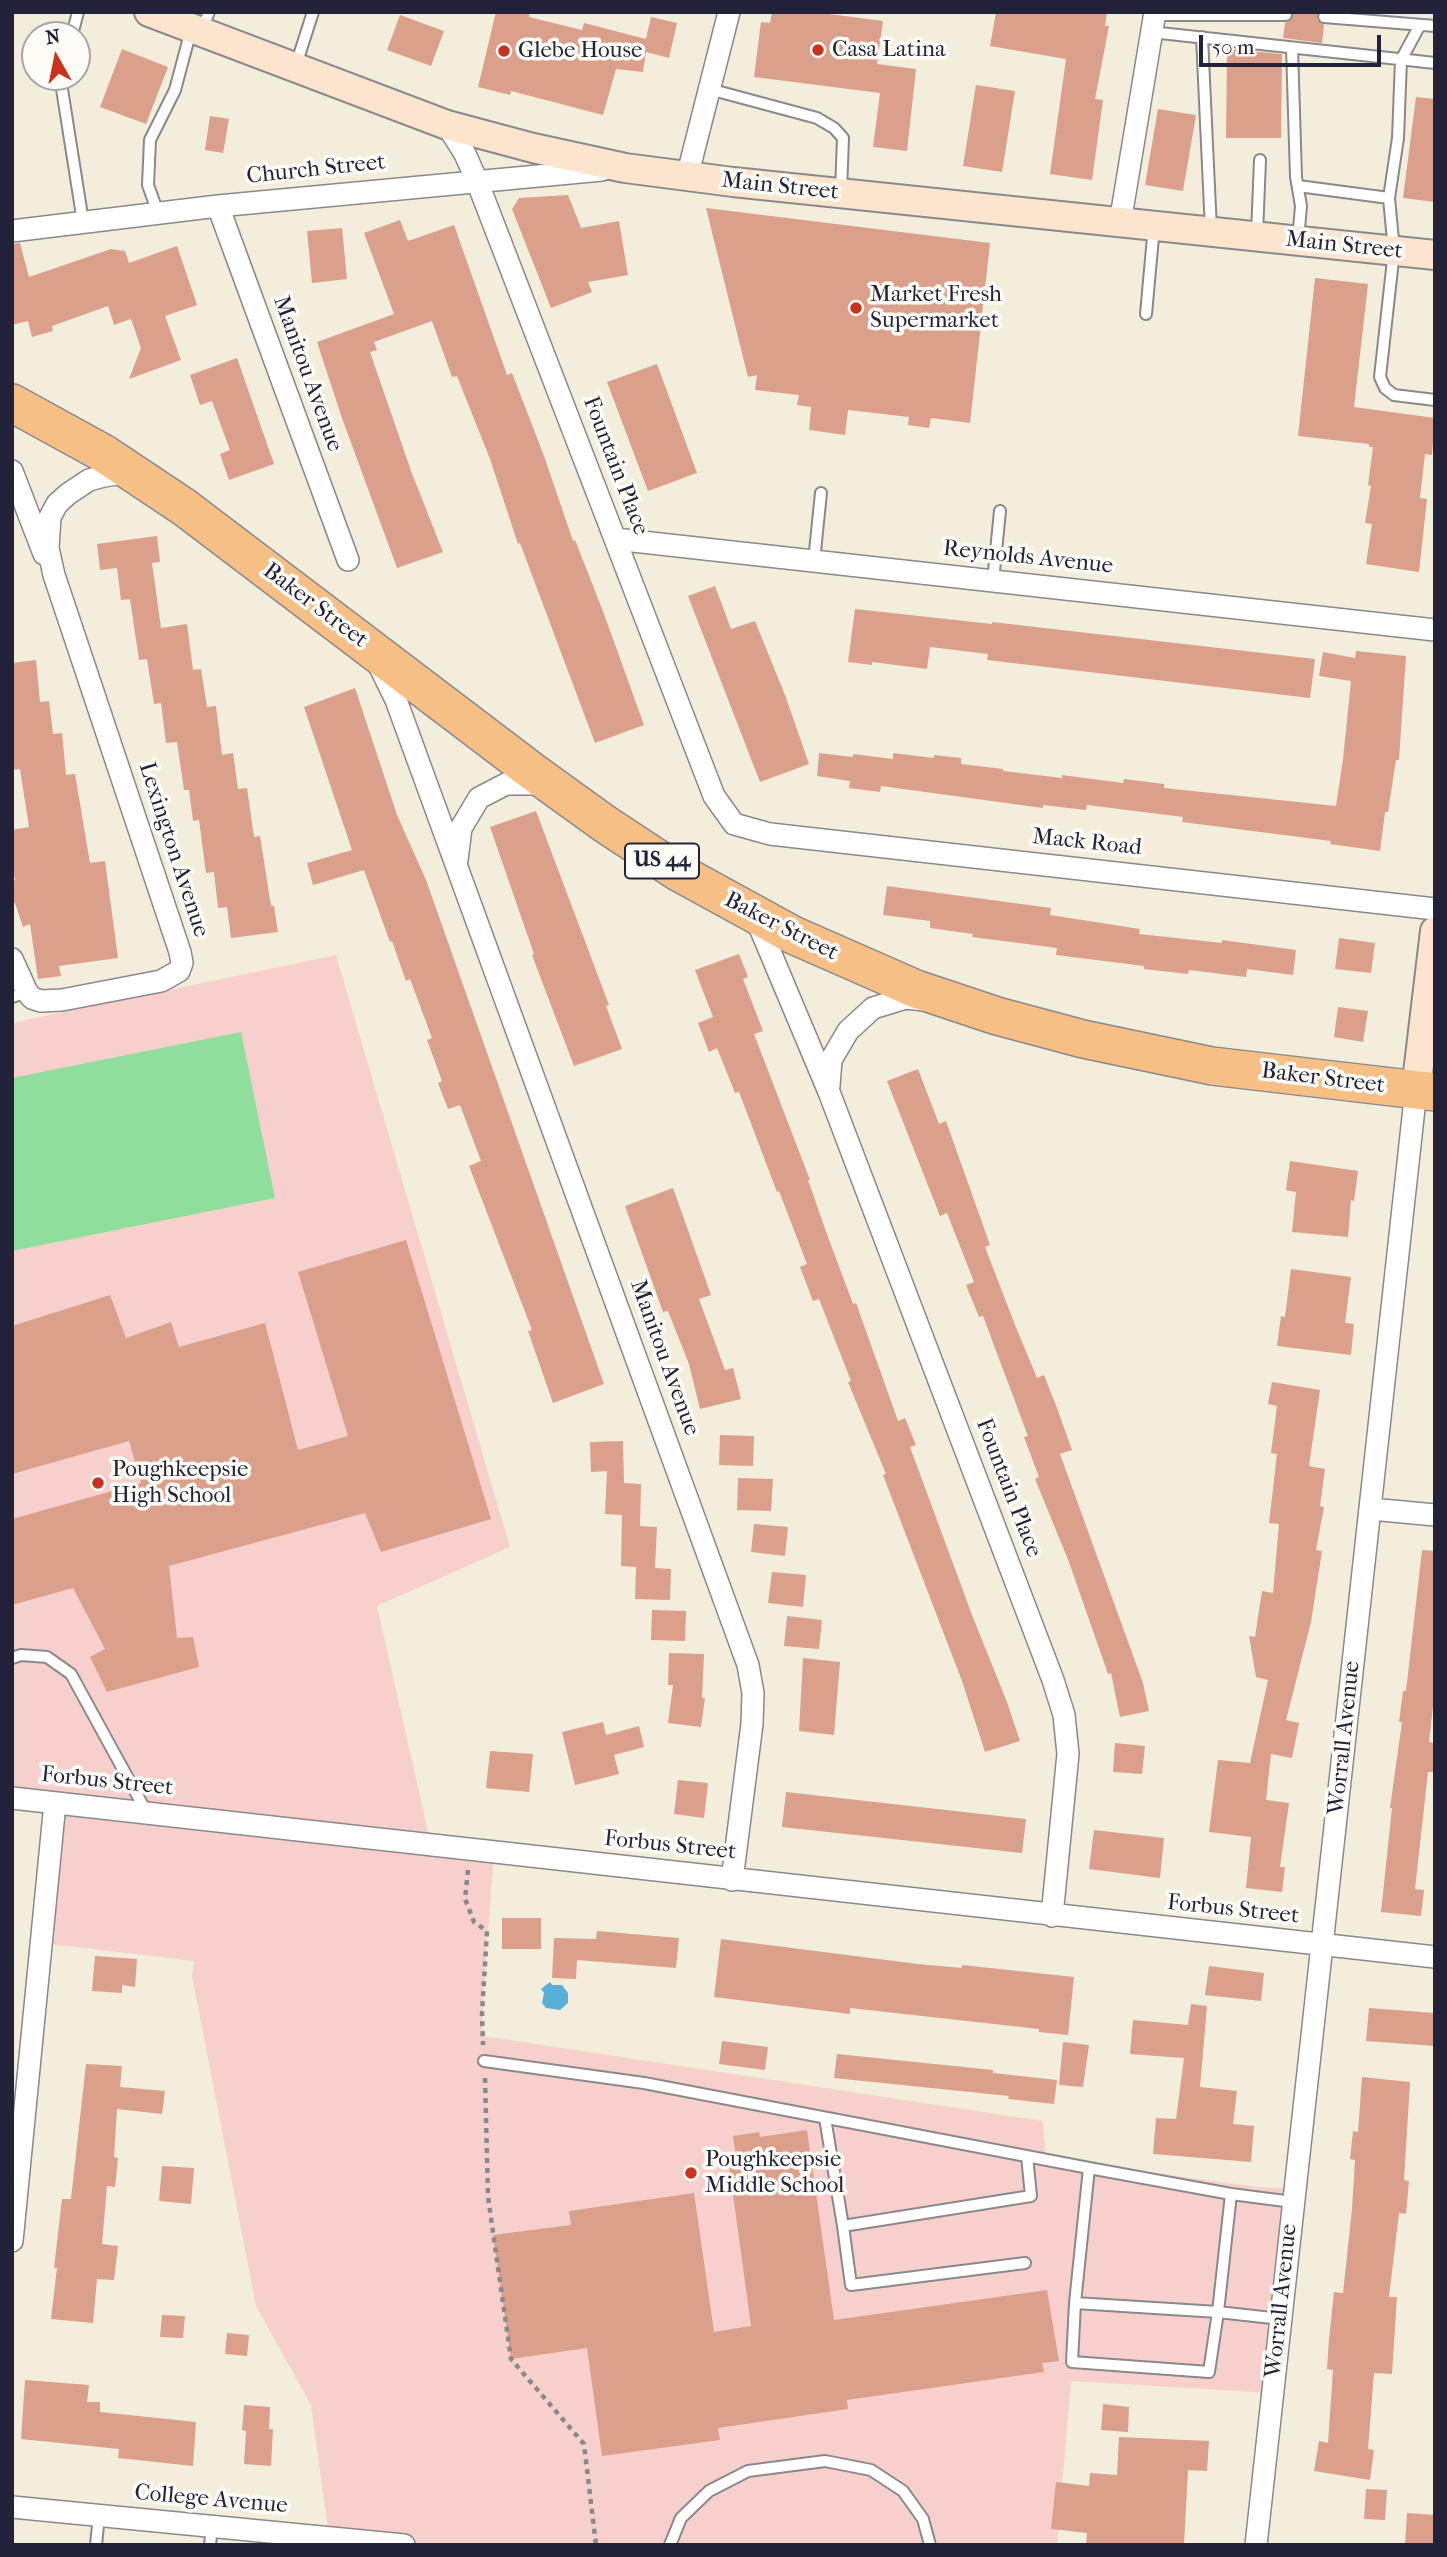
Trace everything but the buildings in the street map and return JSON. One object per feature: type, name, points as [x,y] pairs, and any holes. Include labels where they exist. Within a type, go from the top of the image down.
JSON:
[{"type":"highway","name":"Baker Street","points":[[12,403],[63,430],[184,506],[569,798],[678,872],[754,916],[875,973],[956,1003],[1051,1031],[1168,1058],[1252,1071],[1425,1091]]},
{"type":"street","name":"Main Street","points":[[149,12],[201,24],[295,67],[447,125],[533,148],[625,168],[841,194],[1435,255]]},
{"type":"street","points":[[687,177],[729,12]]},
{"type":"street","points":[[1121,223],[1153,20]]},
{"type":"street","name":"Fountain Place","points":[[447,125],[465,154],[477,181],[714,796],[734,824]]},
{"type":"street","name":"Church Street","points":[[12,231],[218,206],[625,168]]},
{"type":"street","name":"Manitou Avenue","points":[[218,206],[348,560]]},
{"type":"street","name":"Lexington Avenue","points":[[12,471],[54,575],[182,962],[179,971],[170,978],[49,1001],[32,998],[17,981]]},
{"type":"street","name":"Lexington Avenue","points":[[54,575],[47,531],[57,504],[79,486],[104,476],[131,475],[144,479]]},
{"type":"street","name":"Reynolds Avenue","points":[[615,539],[1435,630]]},
{"type":"street","name":"Manitou Avenue","points":[[371,648],[396,700],[748,1665],[753,1693],[752,1724],[732,1880]]},
{"type":"street","name":"Manitou Avenue","points":[[456,866],[461,828],[480,798],[506,783],[535,784],[569,798]]},
{"type":"street","name":"Mack Road","points":[[734,824],[770,834],[1435,909]]},
{"type":"street","name":"Fountain Place","points":[[754,916],[828,1092],[1053,1680],[1064,1715],[1068,1754],[1052,1916]]},
{"type":"street","name":"Worrall Avenue","points":[[1256,2545],[1371,1509],[1425,1091],[1435,931]]},
{"type":"street","name":"Fountain Place","points":[[828,1092],[831,1060],[848,1031],[873,1008],[906,998],[956,1003]]},
{"type":"street","points":[[1371,1509],[1435,1515]]},
{"type":"street","name":"Forbus Street","points":[[12,1798],[1435,1957]]},
{"type":"street","points":[[12,2241],[55,1803]]},
{"type":"street","name":"College Avenue","points":[[12,2507],[99,2515],[211,2535],[404,2545]]},
{"type":"lane","points":[[295,67],[313,12]]},
{"type":"lane","points":[[1153,20],[1286,16]]},
{"type":"lane","points":[[1324,17],[1435,26]]},
{"type":"lane","points":[[1153,20],[1202,37],[1435,63]]},
{"type":"lane","points":[[158,213],[148,185],[150,140],[175,90],[201,24]]},
{"type":"lane","points":[[1420,25],[1401,60],[1398,138],[1389,198],[1394,251],[1380,377],[1385,387],[1394,395],[1435,400]]},
{"type":"lane","points":[[1202,37],[1211,232]]},
{"type":"lane","points":[[1292,48],[1301,206],[1298,241]]},
{"type":"lane","points":[[709,89],[817,118],[834,128],[843,138],[841,194]]},
{"type":"lane","points":[[62,91],[83,222]]},
{"type":"lane","points":[[1257,237],[1260,160]]},
{"type":"lane","points":[[1298,186],[1389,198]]},
{"type":"lane","points":[[1146,314],[1154,226]]},
{"type":"lane","points":[[814,561],[821,493]]},
{"type":"lane","points":[[993,581],[1000,511]]},
{"type":"lane","points":[[12,1658],[47,1657],[71,1674],[147,1813]]},
{"type":"lane","points":[[484,2061],[644,2083],[1089,2168],[1231,2194],[1293,2202]]},
{"type":"lane","points":[[825,2118],[851,2285],[1025,2263]]},
{"type":"lane","points":[[843,2225],[1031,2196],[1027,2156]]},
{"type":"lane","points":[[1089,2168],[1075,2303],[1072,2362],[1209,2372],[1231,2194]]},
{"type":"lane","points":[[1075,2303],[1218,2312],[1281,2319]]},
{"type":"lane","points":[[670,2545],[681,2518],[709,2491],[748,2471],[825,2462],[871,2470],[903,2491],[923,2519],[930,2545]]},
{"type":"lane","points":[[96,2545],[99,2515]]},
{"type":"path","points":[[472,1850],[465,1899],[474,1922],[487,1931],[482,2014],[488,2197],[511,2359],[584,2444],[596,2545]]},
{"type":"shaded area","points":[[336,955],[510,1547],[377,1606],[431,1845],[494,1853],[482,2014],[483,2036],[1043,2121],[1046,2159],[1259,2187],[1294,2189],[1273,2393],[1071,2381],[1057,2545],[404,2545],[329,2537],[311,2405],[256,2306],[192,1976],[194,1961],[41,1943],[55,1804],[12,1799],[12,1023]]},
{"type":"green space","points":[[241,1032],[275,1198],[12,1251],[12,1078]]},
{"type":"water","points":[[550,1982],[552,1985],[562,1985],[568,1993],[568,2003],[560,2010],[546,2008],[542,2003],[544,1993],[541,1989]]},
{"type":"place","name":"Casa Latina","points":[[818,50]]},
{"type":"place","name":"Glebe House","points":[[504,51]]},
{"type":"place","name":"Market Fresh Supermarket","points":[[856,308]]},
{"type":"place","name":"Poughkeepsie High School","points":[[98,1483]]},
{"type":"place","name":"Poughkeepsie Middle School","points":[[691,2173]]}]
